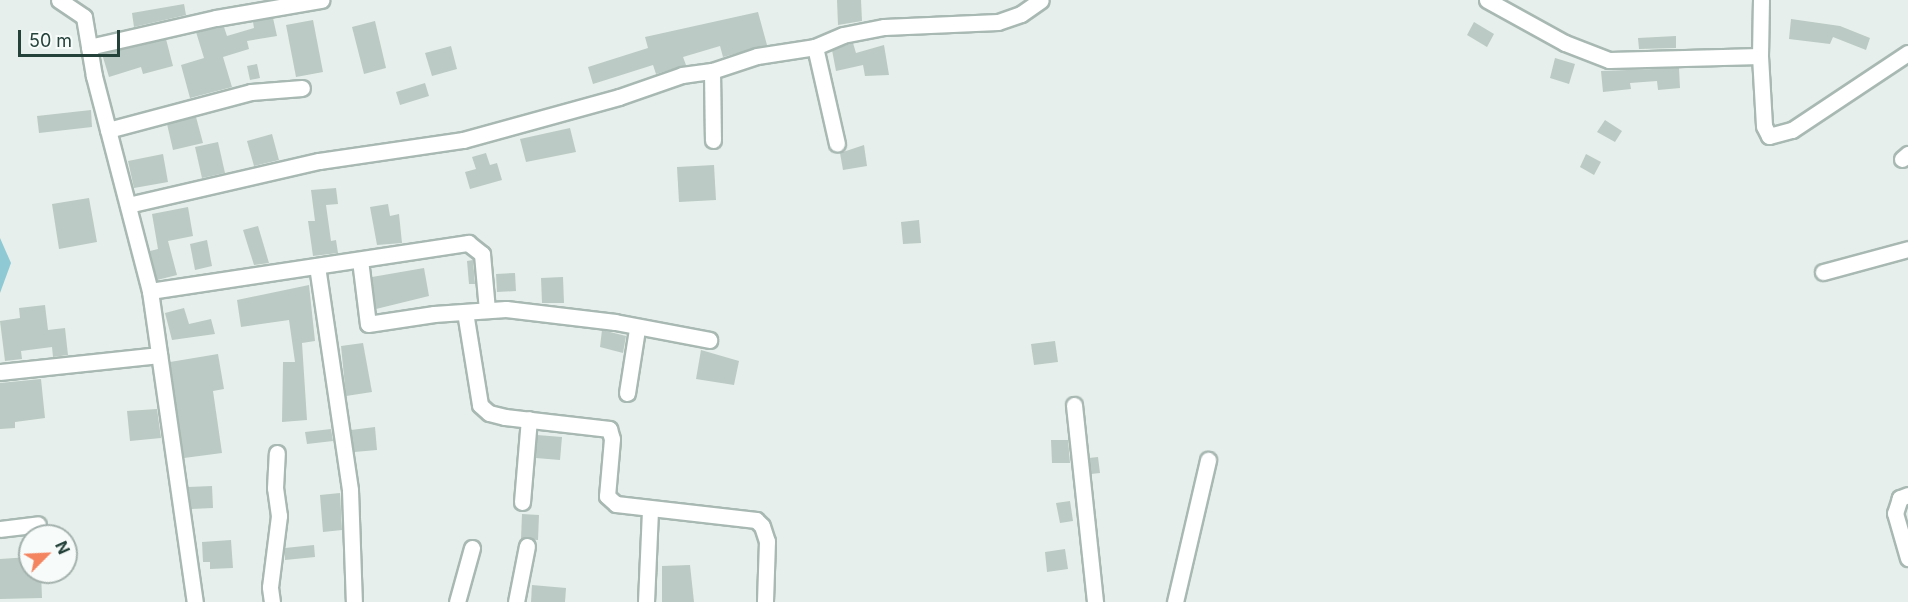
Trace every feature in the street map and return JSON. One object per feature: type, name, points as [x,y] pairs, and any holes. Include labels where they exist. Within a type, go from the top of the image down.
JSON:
[{"type":"street","points":[[89,48],[216,18],[321,0]]},
{"type":"street","points":[[128,205],[319,161],[463,140],[619,97],[682,75],[712,71],[757,56],[815,47],[843,35],[884,27],[998,22],[1033,8],[1041,0]]},
{"type":"street","points":[[1487,0],[1565,43],[1609,60],[1760,56]]},
{"type":"street","points":[[1761,0],[1760,56],[1764,126],[1770,136],[1792,130],[1908,53]]},
{"type":"street","points":[[65,2],[84,17],[108,130],[150,291],[195,602]]},
{"type":"street","points":[[815,47],[837,144]]},
{"type":"street","points":[[712,71],[713,141]]},
{"type":"street","points":[[108,130],[251,92],[302,88]]},
{"type":"street","points":[[150,291],[474,244],[482,254],[487,310]]},
{"type":"street","points":[[1823,272],[1908,249]]},
{"type":"street","points":[[360,260],[368,324],[487,310],[561,315],[709,340]]},
{"type":"street","points":[[317,266],[350,490],[354,602]]},
{"type":"street","points":[[465,312],[480,405],[489,413],[609,429],[612,440],[607,496],[616,504],[756,520],[762,526],[767,541],[765,602]]},
{"type":"street","points":[[627,393],[637,329]]},
{"type":"street","points":[[0,372],[159,355]]},
{"type":"street","points":[[1074,405],[1095,602]]},
{"type":"street","points":[[522,502],[529,419]]},
{"type":"street","points":[[272,602],[270,587],[279,516],[274,488],[277,453]]},
{"type":"street","points":[[1175,602],[1208,460]]},
{"type":"street","points":[[1908,495],[1900,498],[1895,513],[1908,558]]},
{"type":"street","points":[[645,602],[650,509]]},
{"type":"street","points":[[0,529],[18,527]]},
{"type":"street","points":[[516,602],[527,546]]},
{"type":"street","points":[[457,602],[472,548]]},
{"type":"water","points":[[0,238],[11,263],[0,293]]},
{"type":"building","points":[[837,0],[861,0],[862,21],[838,25]]},
{"type":"building","points":[[184,4],[186,15],[134,27],[132,13]]},
{"type":"building","points":[[758,12],[767,45],[723,57],[720,46],[683,57],[686,65],[656,74],[653,65],[593,84],[588,67],[648,48],[645,37]]},
{"type":"building","points":[[273,18],[277,36],[247,41],[249,49],[223,57],[232,87],[190,98],[181,65],[204,58],[196,32],[224,27],[227,36],[254,28],[253,22]]},
{"type":"building","points":[[1791,19],[1840,26],[1870,38],[1866,50],[1833,37],[1830,44],[1789,39]]},
{"type":"building","points":[[313,20],[323,72],[296,77],[286,25]]},
{"type":"building","points":[[375,21],[386,68],[364,74],[352,27]]},
{"type":"building","points":[[1474,22],[1494,34],[1487,47],[1467,35]]},
{"type":"building","points":[[1676,36],[1676,48],[1639,49],[1638,38]]},
{"type":"building","points":[[166,39],[173,66],[143,74],[141,67],[109,77],[102,54]]},
{"type":"building","points":[[853,43],[856,53],[884,45],[889,75],[865,76],[863,65],[836,71],[832,50]]},
{"type":"building","points":[[451,46],[457,69],[432,76],[425,53]]},
{"type":"building","points":[[1555,58],[1575,64],[1569,84],[1550,78]]},
{"type":"building","points":[[257,64],[260,78],[250,80],[247,66]]},
{"type":"building","points":[[1679,68],[1680,88],[1658,90],[1657,81],[1630,83],[1631,89],[1603,92],[1601,71]]},
{"type":"building","points":[[425,83],[429,96],[400,105],[396,92]]},
{"type":"building","points":[[91,110],[92,127],[39,133],[37,116]]},
{"type":"building","points":[[196,117],[203,143],[173,150],[167,124]]},
{"type":"building","points":[[1605,120],[1622,131],[1615,142],[1597,132]]},
{"type":"building","points":[[570,128],[576,152],[526,162],[520,139]]},
{"type":"building","points":[[272,134],[279,160],[254,166],[247,141]]},
{"type":"building","points":[[218,142],[225,173],[202,178],[195,147]]},
{"type":"building","points":[[864,145],[867,166],[843,170],[840,153]]},
{"type":"building","points":[[486,153],[490,165],[497,163],[502,180],[470,189],[465,172],[476,169],[472,157]]},
{"type":"building","points":[[163,154],[168,182],[134,188],[128,161]]},
{"type":"building","points":[[1586,154],[1601,162],[1594,175],[1580,167]]},
{"type":"building","points":[[714,165],[716,200],[679,202],[677,167]]},
{"type":"building","points":[[336,188],[338,204],[326,205],[331,241],[336,240],[338,253],[313,256],[308,221],[315,221],[311,190]]},
{"type":"building","points":[[89,198],[97,242],[59,249],[52,204]]},
{"type":"building","points":[[388,204],[390,216],[399,214],[402,243],[377,245],[370,207]]},
{"type":"building","points":[[188,207],[193,236],[168,241],[177,275],[157,280],[150,251],[158,249],[152,214]]},
{"type":"building","points":[[919,220],[921,243],[903,244],[901,222]]},
{"type":"building","points":[[258,226],[269,263],[254,265],[243,230]]},
{"type":"building","points":[[207,240],[212,266],[195,270],[190,244]]},
{"type":"building","points":[[473,260],[475,284],[469,284],[467,261]]},
{"type":"building","points":[[424,268],[429,296],[376,309],[372,277]]},
{"type":"building","points":[[515,273],[516,291],[497,292],[496,274]]},
{"type":"building","points":[[563,277],[564,303],[542,303],[541,278]]},
{"type":"building","points":[[309,285],[315,341],[302,343],[307,420],[282,422],[283,362],[295,362],[289,320],[241,327],[237,300]]},
{"type":"building","points":[[45,305],[48,330],[65,328],[68,355],[53,357],[52,347],[21,351],[22,359],[5,361],[0,321],[20,318],[19,308]]},
{"type":"building","points":[[184,308],[189,324],[211,319],[215,334],[172,340],[165,313]]},
{"type":"building","points":[[602,330],[626,336],[623,353],[600,347]]},
{"type":"building","points":[[1055,341],[1058,362],[1034,365],[1031,344]]},
{"type":"building","points":[[363,343],[372,392],[346,396],[341,346]]},
{"type":"building","points":[[701,350],[739,361],[734,385],[696,379]]},
{"type":"building","points":[[218,354],[224,389],[213,391],[222,453],[184,458],[170,362]]},
{"type":"building","points":[[41,379],[45,418],[15,422],[15,428],[0,429],[0,383]]},
{"type":"building","points":[[157,409],[161,438],[130,441],[127,411]]},
{"type":"building","points":[[375,427],[377,450],[354,452],[351,430]]},
{"type":"building","points":[[331,429],[333,441],[307,444],[305,432]]},
{"type":"building","points":[[537,435],[562,437],[560,460],[536,458]]},
{"type":"building","points":[[1051,440],[1068,440],[1070,463],[1052,463]]},
{"type":"building","points":[[1098,457],[1100,473],[1091,474],[1089,458]]},
{"type":"building","points":[[212,486],[213,508],[191,509],[188,487]]},
{"type":"building","points":[[340,493],[342,530],[323,532],[320,495]]},
{"type":"building","points":[[1070,501],[1073,521],[1060,523],[1056,503]]},
{"type":"building","points":[[522,514],[539,515],[538,540],[521,539]]},
{"type":"building","points":[[231,540],[233,568],[210,569],[210,562],[203,562],[202,542]]},
{"type":"building","points":[[314,545],[315,557],[285,560],[285,548]]},
{"type":"building","points":[[1065,549],[1068,569],[1047,572],[1045,552]]},
{"type":"building","points":[[18,558],[18,584],[41,584],[42,598],[0,599],[0,559]]},
{"type":"building","points":[[690,565],[694,602],[662,602],[662,566]]},
{"type":"building","points":[[532,585],[566,588],[565,602],[531,602]]}]
